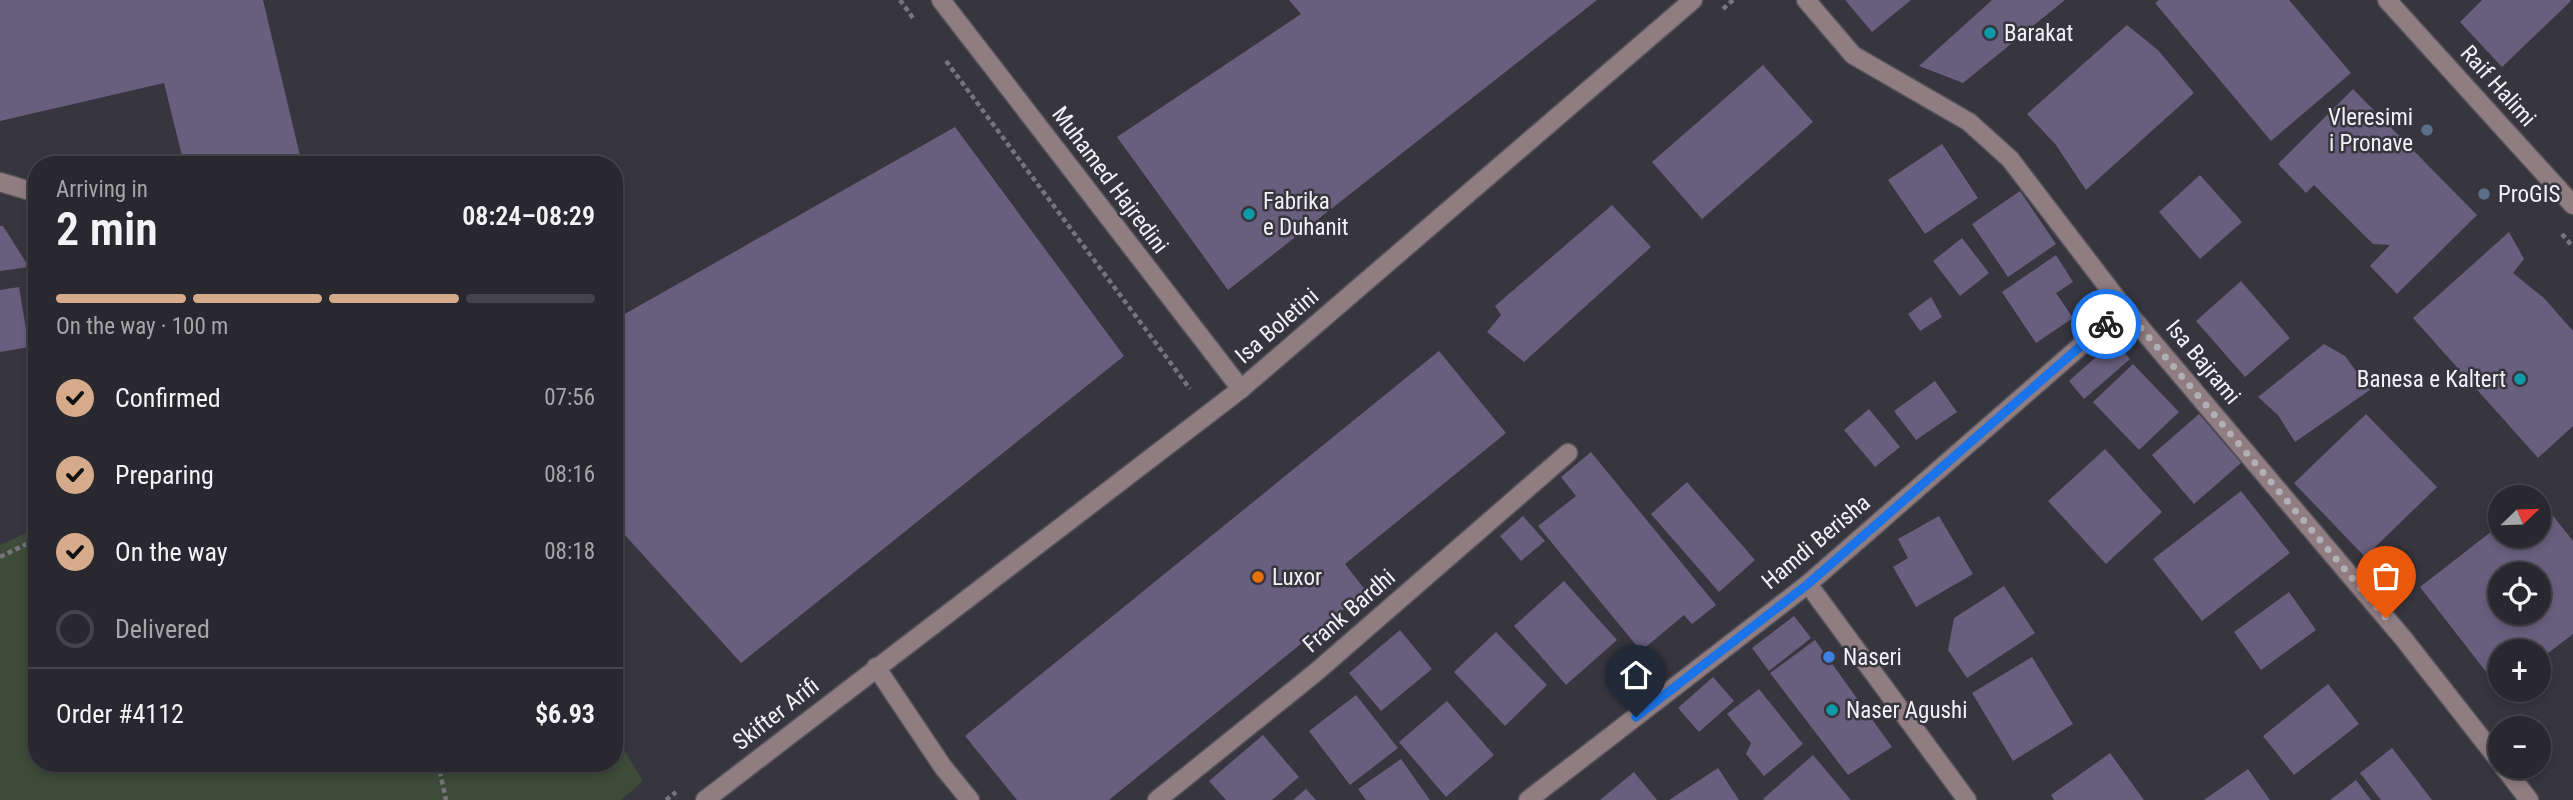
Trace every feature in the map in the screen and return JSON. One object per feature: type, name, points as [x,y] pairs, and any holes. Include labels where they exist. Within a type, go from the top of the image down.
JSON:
[{"type":"street","name":"Muhamed Hajredini","points":[[941,0],[1241,389]]},
{"type":"street","name":"Isa Boletini","points":[[876,667],[1241,389],[1693,0]]},
{"type":"street","name":"Isa Bajrami","points":[[1806,0],[1853,55],[1969,122],[2010,159],[2124,308],[2403,638],[2488,747]]},
{"type":"street","name":"Raif Halimi","points":[[2387,0],[2573,205]]},
{"type":"street","points":[[0,183],[28,191]]},
{"type":"street","name":"Hamdi Berisha","points":[[1528,800],[1808,584],[2124,308]]},
{"type":"street","name":"Frank Bardhi","points":[[1157,800],[1315,673],[1569,453]]},
{"type":"street","points":[[1808,584],[1967,800]]},
{"type":"street","points":[[876,667],[943,767],[970,800]]},
{"type":"street","name":"Skifter Arifi","points":[[705,800],[876,667]]},
{"type":"street","name":"Isa Bajrami","points":[[2513,779],[2529,800]]},
{"type":"path","points":[[900,0],[916,22]]},
{"type":"path","points":[[942,55],[1190,389]]},
{"type":"path","points":[[1179,397],[1220,365]]},
{"type":"path","points":[[0,557],[28,543]]},
{"type":"path","points":[[440,772],[446,800]]},
{"type":"path","points":[[666,800],[677,791]]},
{"type":"green space","points":[[28,532],[28,772],[623,772],[623,749],[643,781],[621,800],[0,800],[0,545]]},
{"type":"building","points":[[0,0],[263,0],[300,156],[182,156],[164,83],[0,121]]},
{"type":"building","name":"Fabrika e Duhanit","points":[[1289,0],[1597,0],[1228,290],[1117,137],[1301,14]]},
{"type":"building","points":[[1845,0],[1911,0],[1872,32]]},
{"type":"building","name":"Barakat","points":[[1992,0],[2065,0],[1963,83],[1919,66]]},
{"type":"building","points":[[2159,0],[2289,0],[2351,73],[2271,141],[2155,3]]},
{"type":"building","points":[[2482,0],[2571,1],[2502,67],[2460,22]]},
{"type":"building","points":[[2127,25],[2158,50],[2194,93],[2086,190],[2056,145],[2027,114]]},
{"type":"building","points":[[1763,65],[1813,122],[1702,219],[1652,162]]},
{"type":"building","points":[[2353,89],[2477,215],[2397,294],[2370,266],[2390,245],[2373,244],[2314,185],[2306,193],[2278,164]]},
{"type":"building","points":[[955,127],[1124,356],[741,663],[623,533],[623,315]]},
{"type":"building","points":[[1942,144],[1978,198],[1925,234],[1888,180]]},
{"type":"building","points":[[2200,175],[2242,222],[2200,259],[2159,212]]},
{"type":"building","points":[[2020,191],[2056,244],[2008,277],[1972,224]]},
{"type":"building","points":[[1612,205],[1651,247],[1524,362],[1487,332],[1501,315],[1495,306]]},
{"type":"building","points":[[0,226],[3,226],[28,267],[0,271]]},
{"type":"building","name":"Banesa e Kaltert","points":[[2509,232],[2524,259],[2513,273],[2544,298],[2573,331],[2573,426],[2538,458],[2413,318]]},
{"type":"building","points":[[1962,238],[1989,273],[1960,296],[1933,261]]},
{"type":"building","points":[[2056,255],[2073,282],[2056,293],[2073,318],[2036,343],[2002,292]]},
{"type":"building","points":[[2241,281],[2290,338],[2245,377],[2196,321]]},
{"type":"building","points":[[19,287],[28,347],[0,352],[0,290]]},
{"type":"building","points":[[1931,297],[1942,317],[1920,331],[1908,314]]},
{"type":"building","points":[[2114,341],[2130,359],[2084,399],[2069,381]]},
{"type":"building","points":[[2324,344],[2345,356],[2370,390],[2295,442],[2278,415],[2258,397]]},
{"type":"building","name":"Luxor","points":[[1439,351],[1506,433],[1345,564],[1366,591],[1109,800],[1017,800],[965,736]]},
{"type":"building","points":[[2133,364],[2179,412],[2139,450],[2093,402]]},
{"type":"building","points":[[1935,381],[1957,412],[1916,440],[1894,411]]},
{"type":"building","points":[[1869,409],[1900,447],[1875,467],[1844,430]]},
{"type":"building","points":[[2199,414],[2241,463],[2194,504],[2152,455]]},
{"type":"building","points":[[2366,414],[2437,487],[2365,557],[2294,483]]},
{"type":"building","points":[[2105,449],[2162,512],[2106,564],[2048,501]]},
{"type":"building","points":[[1591,452],[1716,605],[1692,624],[1684,615],[1641,651],[1538,526],[1576,496],[1561,477]]},
{"type":"building","points":[[1687,482],[1755,560],[1719,592],[1651,514]]},
{"type":"building","points":[[2241,491],[2290,553],[2202,621],[2153,559]]},
{"type":"building","points":[[2552,514],[2573,541],[2573,634],[2551,651],[2551,639],[2488,639],[2488,674],[2420,587],[2488,534],[2488,548],[2552,548]]},
{"type":"building","points":[[1523,516],[1545,541],[1521,561],[1500,536]]},
{"type":"building","points":[[1939,516],[1973,574],[1916,607],[1893,567],[1908,558],[1898,539]]},
{"type":"building","points":[[1564,581],[1617,640],[1566,685],[1514,626]]},
{"type":"building","points":[[2004,586],[2035,633],[1967,678],[1948,650],[1954,618]]},
{"type":"building","points":[[2289,592],[2316,630],[2261,670],[2234,632]]},
{"type":"building","points":[[1794,616],[1811,638],[1769,671],[1752,648]]},
{"type":"building","points":[[1400,630],[1432,669],[1381,711],[1349,673]]},
{"type":"building","points":[[1496,632],[1547,685],[1505,726],[1454,672]]},
{"type":"building","name":"Naser Agushi","points":[[1815,640],[1892,747],[1848,775],[1770,673]]},
{"type":"building","points":[[2032,657],[2073,724],[2013,761],[1972,693]]},
{"type":"building","points":[[1713,677],[1734,701],[1699,732],[1678,708]]},
{"type":"building","points":[[2328,684],[2359,724],[2294,775],[2263,736]]},
{"type":"building","points":[[1759,689],[1803,744],[1764,776],[1746,754],[1751,743],[1727,714]]},
{"type":"building","points":[[1356,695],[1398,748],[1350,785],[1309,731]]},
{"type":"building","points":[[1447,701],[1494,755],[1446,797],[1399,742]]},
{"type":"building","points":[[1263,735],[1299,777],[1272,800],[1226,800],[1209,781]]},
{"type":"building","points":[[2392,748],[2432,800],[2381,800],[2360,773]]},
{"type":"building","points":[[2110,753],[2144,800],[2054,800],[2051,795]]},
{"type":"building","points":[[1813,755],[1851,800],[1763,799]]},
{"type":"building","points":[[1401,759],[1430,800],[1366,800],[1358,789]]},
{"type":"building","points":[[1718,768],[1739,800],[1669,800]]},
{"type":"building","points":[[2248,769],[2270,800],[2204,800]]},
{"type":"building","points":[[1634,772],[1657,800],[1600,800]]},
{"type":"building","points":[[2356,780],[2371,800],[2330,800]]},
{"type":"building","points":[[1306,789],[1316,800],[1293,800]]},
{"type":"way so far","points":[[2106,324],[2124,308],[2386,618]]},
{"type":"place","name":"Barakat","points":[[1990,33]]},
{"type":"place","name":"Vleresimi i Pronave","points":[[2427,130]]},
{"type":"place","name":"ProGIS","points":[[2484,194]]},
{"type":"place","name":"Fabrika e Duhanit","points":[[1249,214]]},
{"type":"place","name":"Banesa e Kaltert","points":[[2520,379]]},
{"type":"place","name":"Luxor","points":[[1258,577]]},
{"type":"place","name":"Naseri","points":[[1829,657]]},
{"type":"place","name":"Naser Agushi","points":[[1832,710]]},
{"type":"route","points":[[1636,717],[1808,584],[2106,324]]}]
